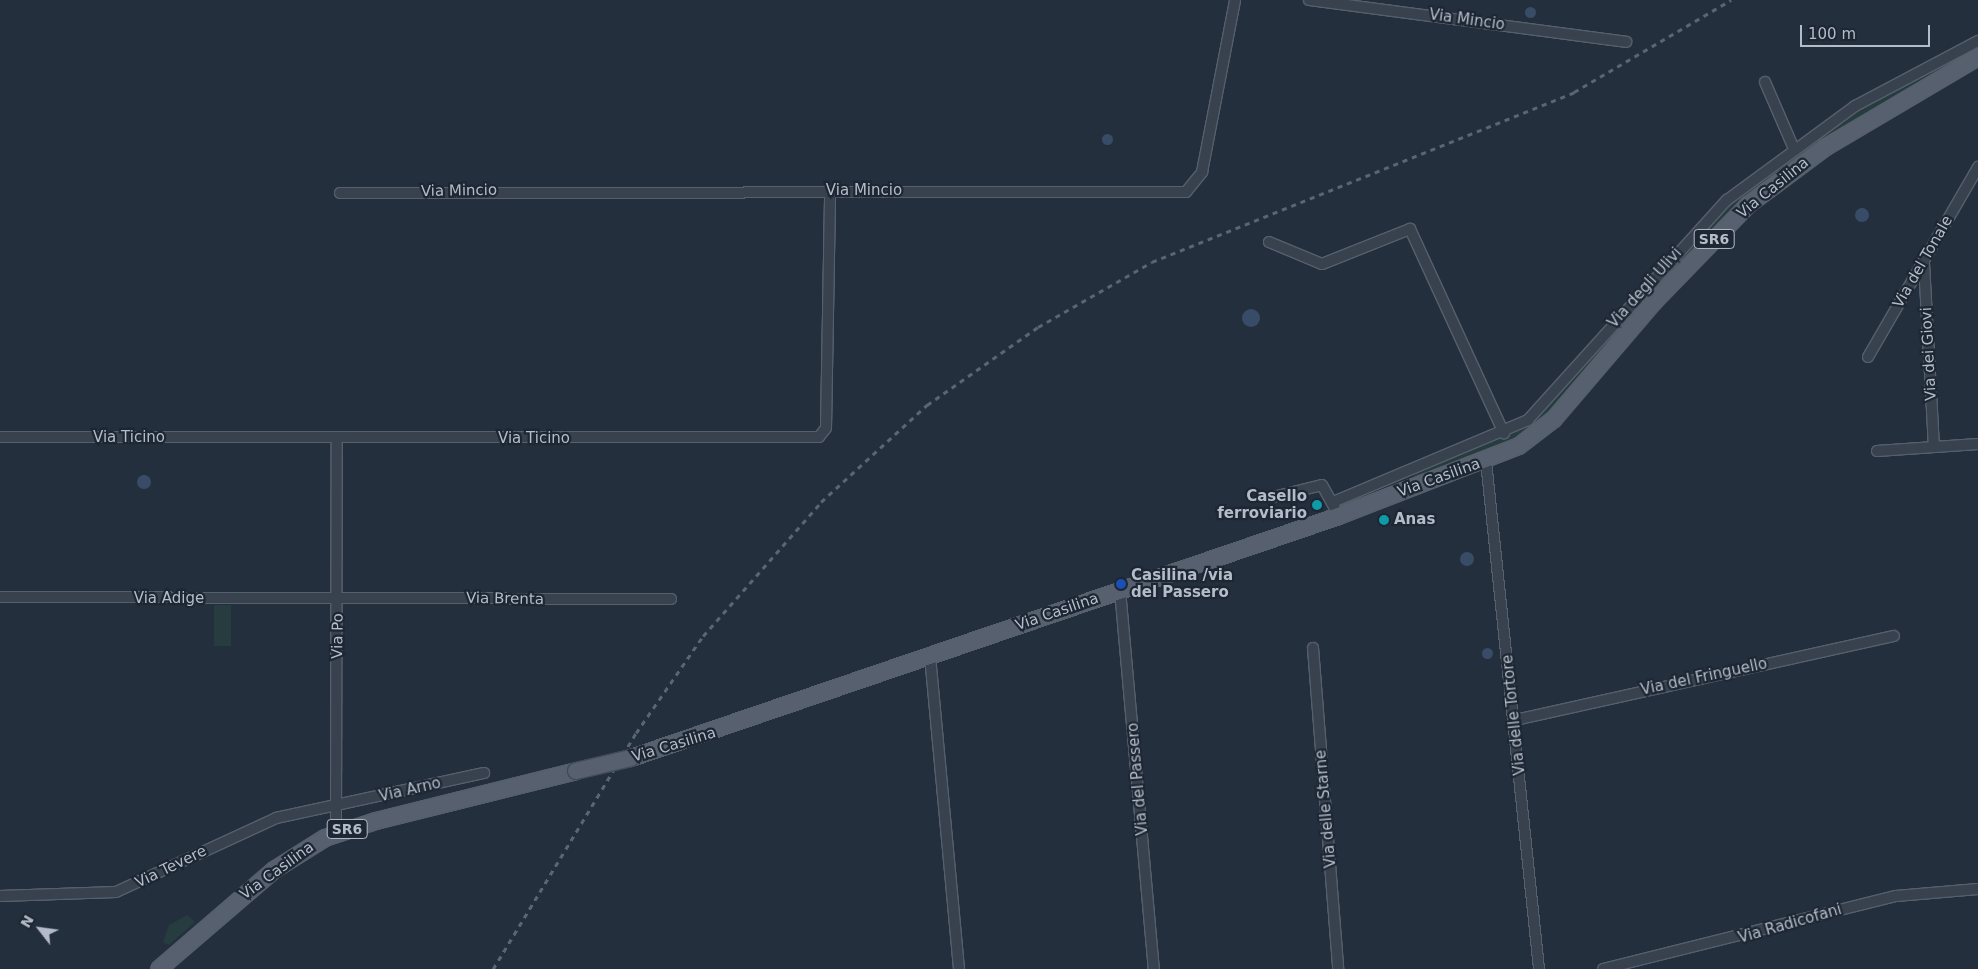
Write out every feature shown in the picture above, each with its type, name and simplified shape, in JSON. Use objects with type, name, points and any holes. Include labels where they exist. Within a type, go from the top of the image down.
[{"type":"main road","name":"Via Casilina","points":[[160,969],[274,870],[336,833],[631,758],[1120,590],[1335,509],[1486,461],[1524,444],[1549,424],[1660,295],[1780,179],[1910,94],[1978,57]]},
{"type":"street","name":"Via Mincio","points":[[340,193],[1188,191],[1202,172],[1235,0]]},
{"type":"street","name":"Via Mincio","points":[[1309,0],[1626,42]]},
{"type":"street","name":"Via degli Ulivi","points":[[1335,509],[1504,433],[1540,410],[1727,200],[1794,149],[1856,106],[1978,41]]},
{"type":"street","points":[[1765,82],[1794,149]]},
{"type":"street","name":"Via del Tonale","points":[[1868,357],[1978,167]]},
{"type":"street","name":"Via Ticino","points":[[0,437],[336,439],[821,436],[826,428],[830,191]]},
{"type":"street","points":[[1269,242],[1322,264],[1410,229],[1504,433]]},
{"type":"street","name":"Via dei Giovi","points":[[1924,261],[1934,446]]},
{"type":"street","name":"Via Po","points":[[336,439],[338,600],[336,833]]},
{"type":"street","points":[[1876,451],[1978,444]]},
{"type":"street","name":"Via delle Tortore","points":[[1486,461],[1515,720],[1539,969]]},
{"type":"street","points":[[1272,497],[1319,484],[1328,488],[1335,509]]},
{"type":"street","name":"Via del Passero","points":[[1120,590],[1154,969]]},
{"type":"street","name":"Via Adige","points":[[0,597],[338,600]]},
{"type":"street","name":"Via Brenta","points":[[338,600],[671,599]]},
{"type":"street","name":"Via del Fringuello","points":[[1515,720],[1894,636]]},
{"type":"street","name":"Via delle Starne","points":[[1313,648],[1338,969]]},
{"type":"street","points":[[930,656],[959,969]]},
{"type":"street","name":"Via Arno","points":[[336,807],[484,773]]},
{"type":"street","name":"Via Tevere","points":[[0,896],[116,892],[267,822],[336,807]]},
{"type":"street","name":"Via Radicofani","points":[[1603,969],[1896,896],[1978,889]]},
{"type":"green space","points":[[1978,43],[1978,51],[1822,142],[1526,436],[1404,486],[1418,471],[1525,424],[1726,205],[1842,118]]},
{"type":"green space","points":[[214,605],[231,605],[231,646],[214,646]]},
{"type":"green space","points":[[187,915],[195,922],[169,945],[163,942],[169,925]]},
{"type":"water","points":[[1530,6],[1536,12],[1530,18],[1524,12]]},
{"type":"water","points":[[1107,133],[1113,139],[1107,145],[1101,139]]},
{"type":"water","points":[[1862,208],[1867,210],[1869,215],[1867,220],[1862,222],[1857,220],[1855,215],[1857,210]]},
{"type":"water","points":[[1251,309],[1257,312],[1260,318],[1257,324],[1251,327],[1245,324],[1242,318],[1245,312]]},
{"type":"water","points":[[144,475],[149,477],[151,482],[149,487],[144,489],[139,487],[137,482],[139,477]]},
{"type":"water","points":[[1467,552],[1472,554],[1474,559],[1472,564],[1467,566],[1462,564],[1460,559],[1462,554]]},
{"type":"water","points":[[1487,647],[1493,653],[1487,659],[1481,653]]},
{"type":"railway","points":[[493,969],[636,733],[703,636],[821,502],[927,405],[1038,327],[1152,262],[1574,92],[1731,0]]},
{"type":"place","name":"Casello ferroviario","points":[[1317,505]]},
{"type":"place","name":"Anas","points":[[1384,520]]},
{"type":"place","name":"Casilina /via del Passero","points":[[1121,584]]}]
